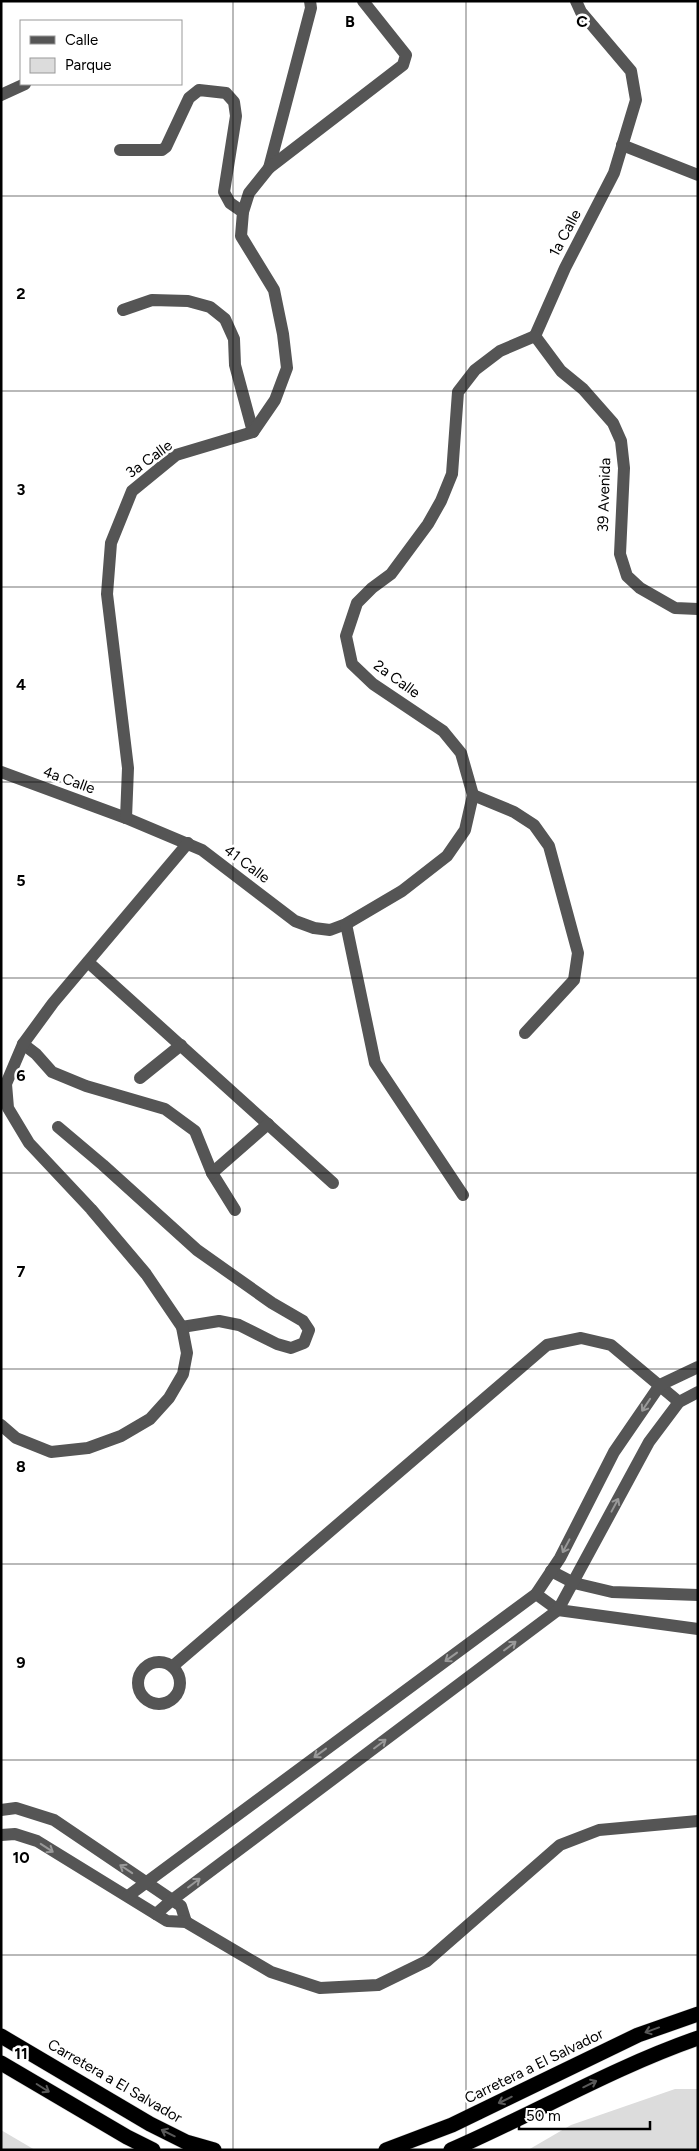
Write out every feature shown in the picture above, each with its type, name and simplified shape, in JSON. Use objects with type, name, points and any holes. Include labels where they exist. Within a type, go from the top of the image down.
[{"type":"highway","name":"Carretera a El Salvador","points":[[386,2150],[452,2125],[638,2035],[698,2014]]},
{"type":"highway","name":"Carretera a El Salvador","points":[[1,2036],[150,2124],[186,2142],[214,2150]]},
{"type":"highway","points":[[451,2150],[615,2072],[698,2038]]},
{"type":"highway","points":[[1,2062],[127,2137],[153,2150]]},
{"type":"street","points":[[269,168],[311,8],[310,1]]},
{"type":"street","points":[[253,432],[275,400],[287,368],[283,334],[274,290],[241,236],[243,212],[249,193],[269,168],[403,65],[406,55],[363,1]]},
{"type":"street","name":"1a Calle","points":[[535,336],[565,268],[614,173],[636,100],[631,71],[581,12],[576,1]]},
{"type":"street","points":[[1,95],[23,85]]},
{"type":"street","points":[[120,150],[162,150],[166,147],[189,98],[199,90],[226,93],[234,102],[236,116],[224,192],[230,203],[243,212]]},
{"type":"street","points":[[622,145],[698,175]]},
{"type":"street","points":[[124,310],[152,300],[188,301],[210,307],[225,319],[234,339],[235,365],[253,432]]},
{"type":"street","name":"39 Avenida","points":[[535,336],[562,371],[583,389],[613,423],[621,441],[624,468],[620,554],[627,576],[640,588],[675,608],[698,609]]},
{"type":"street","name":"2a Calle","points":[[346,924],[402,891],[446,856],[465,830],[473,795],[461,753],[443,731],[373,684],[352,664],[346,636],[358,603],[372,588],[391,574],[428,524],[441,501],[452,474],[458,392],[475,370],[500,351],[535,336]]},
{"type":"street","name":"3a Calle","points":[[126,818],[128,768],[107,594],[112,543],[132,491],[176,455],[253,432]]},
{"type":"street","name":"4a Calle","points":[[1,772],[126,818]]},
{"type":"street","points":[[473,795],[514,812],[534,825],[548,846],[555,865],[578,953],[574,980],[525,1033]]},
{"type":"street","name":"41 Calle","points":[[126,818],[202,850],[295,921],[314,928],[330,930],[346,924]]},
{"type":"street","points":[[1,1424],[16,1438],[51,1452],[88,1448],[121,1436],[150,1419],[169,1398],[183,1374],[187,1353],[182,1327],[146,1274],[91,1209],[29,1143],[5,1106],[6,1084],[23,1044],[53,1003],[188,843]]},
{"type":"street","points":[[346,924],[375,1063],[463,1194]]},
{"type":"street","points":[[88,962],[333,1183]]},
{"type":"street","points":[[23,1044],[36,1054],[52,1072],[86,1086],[165,1109],[195,1131],[212,1173],[235,1210]]},
{"type":"street","points":[[140,1078],[181,1045]]},
{"type":"street","points":[[212,1173],[268,1124]]},
{"type":"street","points":[[58,1128],[103,1164],[197,1250],[303,1321],[308,1330],[304,1342],[290,1348],[239,1326],[219,1321],[182,1327]]},
{"type":"street","points":[[173,1666],[547,1345],[581,1338],[611,1345],[679,1402]]},
{"type":"street","points":[[128,1896],[536,1594],[584,1512],[614,1452],[660,1385],[698,1367]]},
{"type":"street","points":[[156,1914],[172,1900],[558,1610],[649,1442],[679,1402],[698,1392]]},
{"type":"street","points":[[551,1571],[574,1583],[612,1592],[698,1595]]},
{"type":"street","points":[[536,1594],[558,1610],[698,1629]]},
{"type":"street","points":[[1,1810],[16,1808],[54,1820],[181,1906],[186,1922]]},
{"type":"street","points":[[1,1835],[15,1834],[37,1841],[167,1920],[186,1922],[271,1972],[320,1988],[378,1985],[427,1961],[560,1844],[598,1830],[698,1821]]},
{"type":"green space","points":[[675,2089],[698,2089],[698,2150],[528,2150],[571,2125]]},
{"type":"green space","points":[[1,2130],[35,2150],[1,2150]]}]
